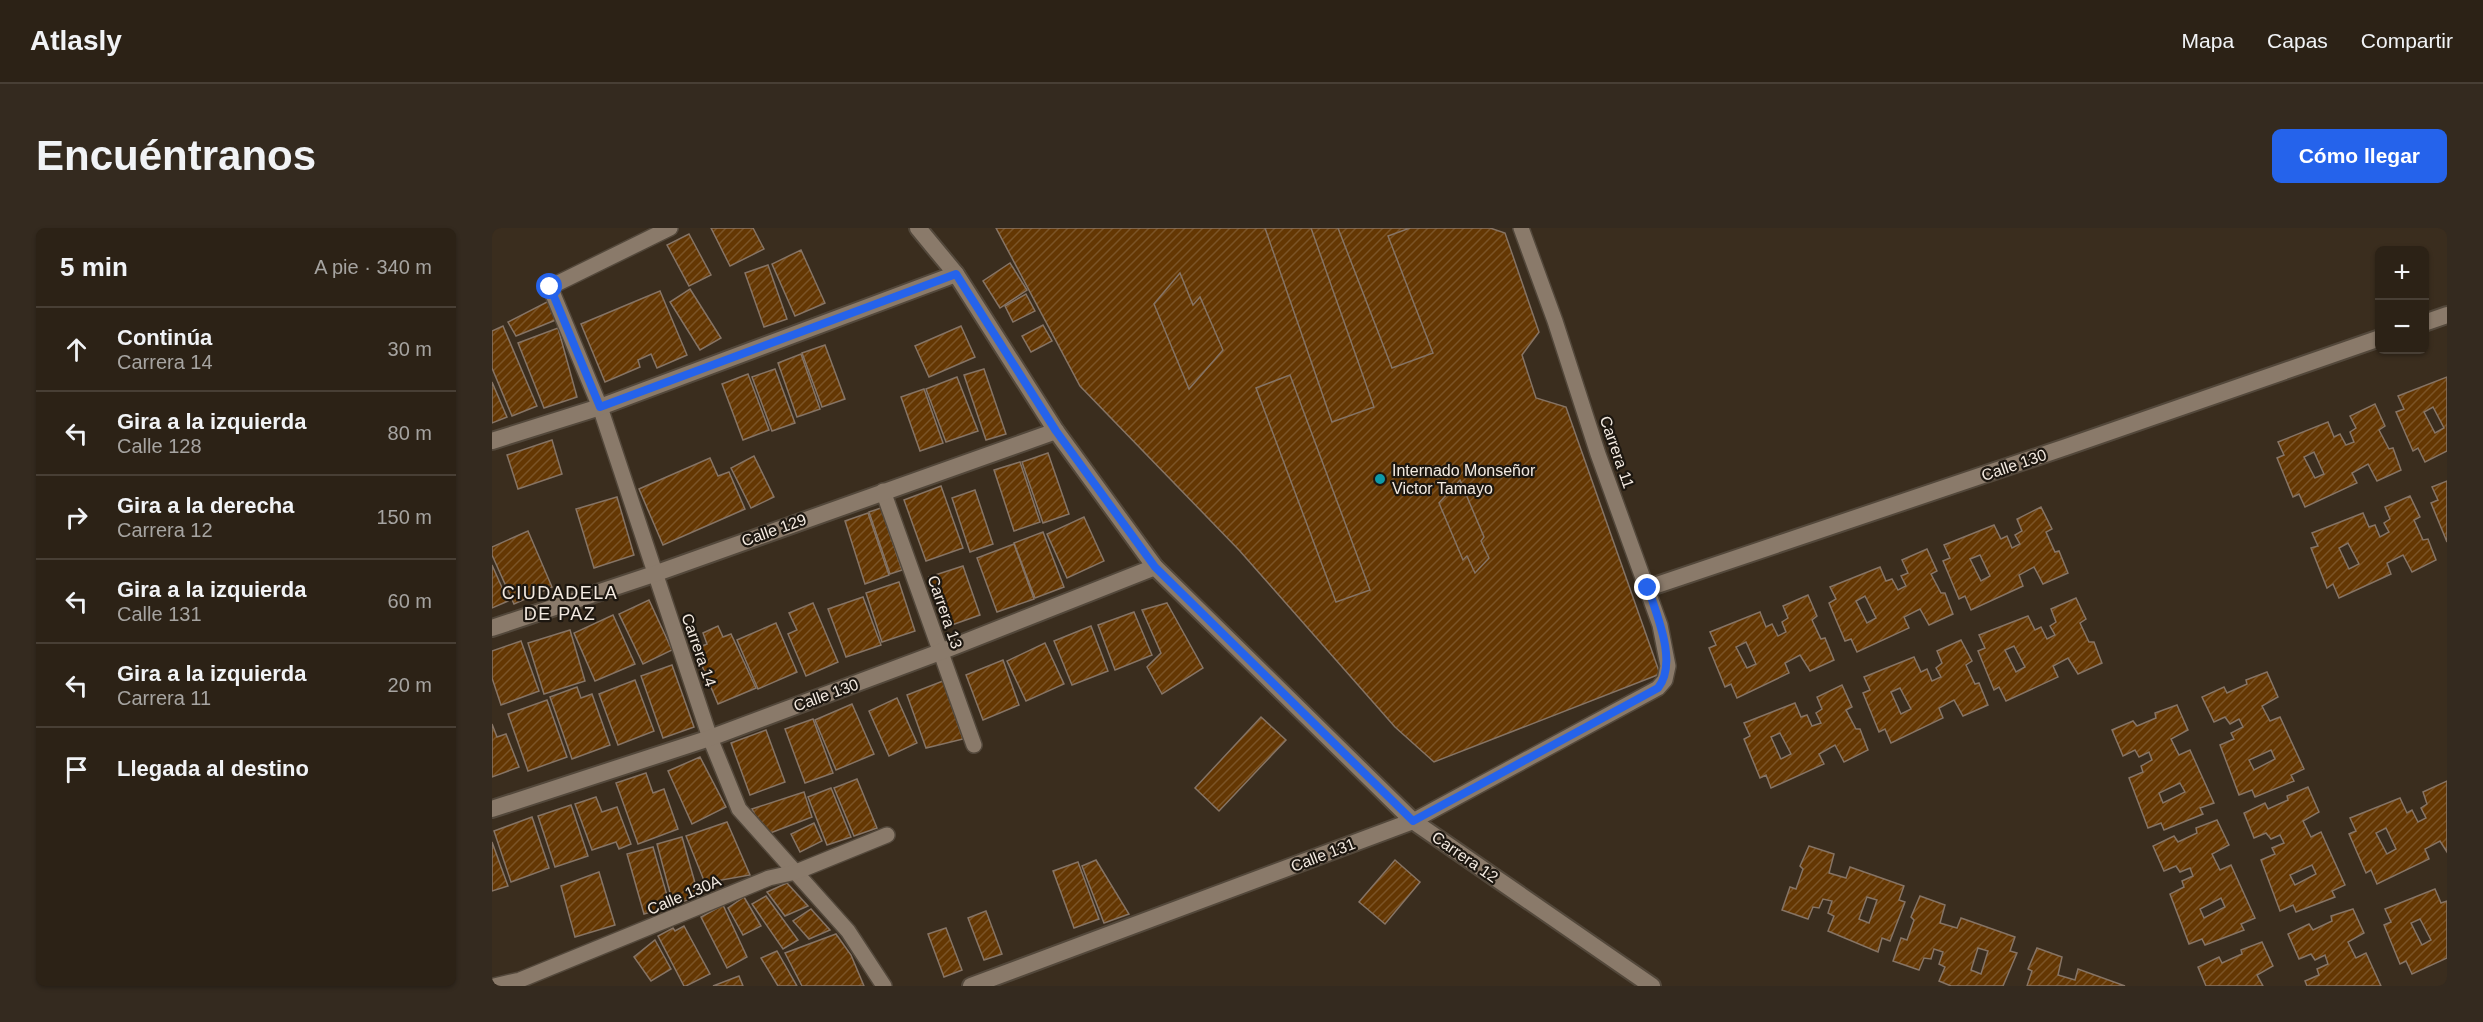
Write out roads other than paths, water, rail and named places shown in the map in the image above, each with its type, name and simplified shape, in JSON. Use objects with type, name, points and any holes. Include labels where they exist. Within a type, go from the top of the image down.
[{"type":"street","name":"Carrera 12","points":[[918,228],[956,274],[1056,431],[1155,567],[1413,821],[1652,986]]},
{"type":"street","points":[[492,441],[600,407],[956,274]]},
{"type":"street","points":[[2429,321],[2447,315]]},
{"type":"street","name":"Calle 130","points":[[1648,588],[2067,447],[2375,339]]},
{"type":"street","name":"Calle 129","points":[[492,628],[654,574],[1056,431]]},
{"type":"street","name":"Calle 130","points":[[492,809],[710,738],[940,652],[1155,567]]},
{"type":"street","name":"Calle 131","points":[[972,986],[1413,821]]},
{"type":"lane","name":"Carrera 14","points":[[670,228],[550,287],[600,407],[710,738],[739,809],[848,931],[884,986]]},
{"type":"lane","name":"Carrera 11","points":[[1521,228],[1555,321],[1598,454],[1660,625],[1668,666],[1665,680],[1658,688]]},
{"type":"lane","name":"Carrera 13","points":[[883,491],[974,745]]},
{"type":"lane","name":"Calle 131","points":[[1413,821],[1658,688]]},
{"type":"lane","name":"Calle 130A","points":[[493,986],[520,980],[769,878],[796,872],[886,835]]},
{"type":"place","name":"Internado Monseñor Victor Tamayo","points":[[1380,479]]},
{"type":"district","name":"CIUDADELA DE PAZ","points":[[560,604]]}]
